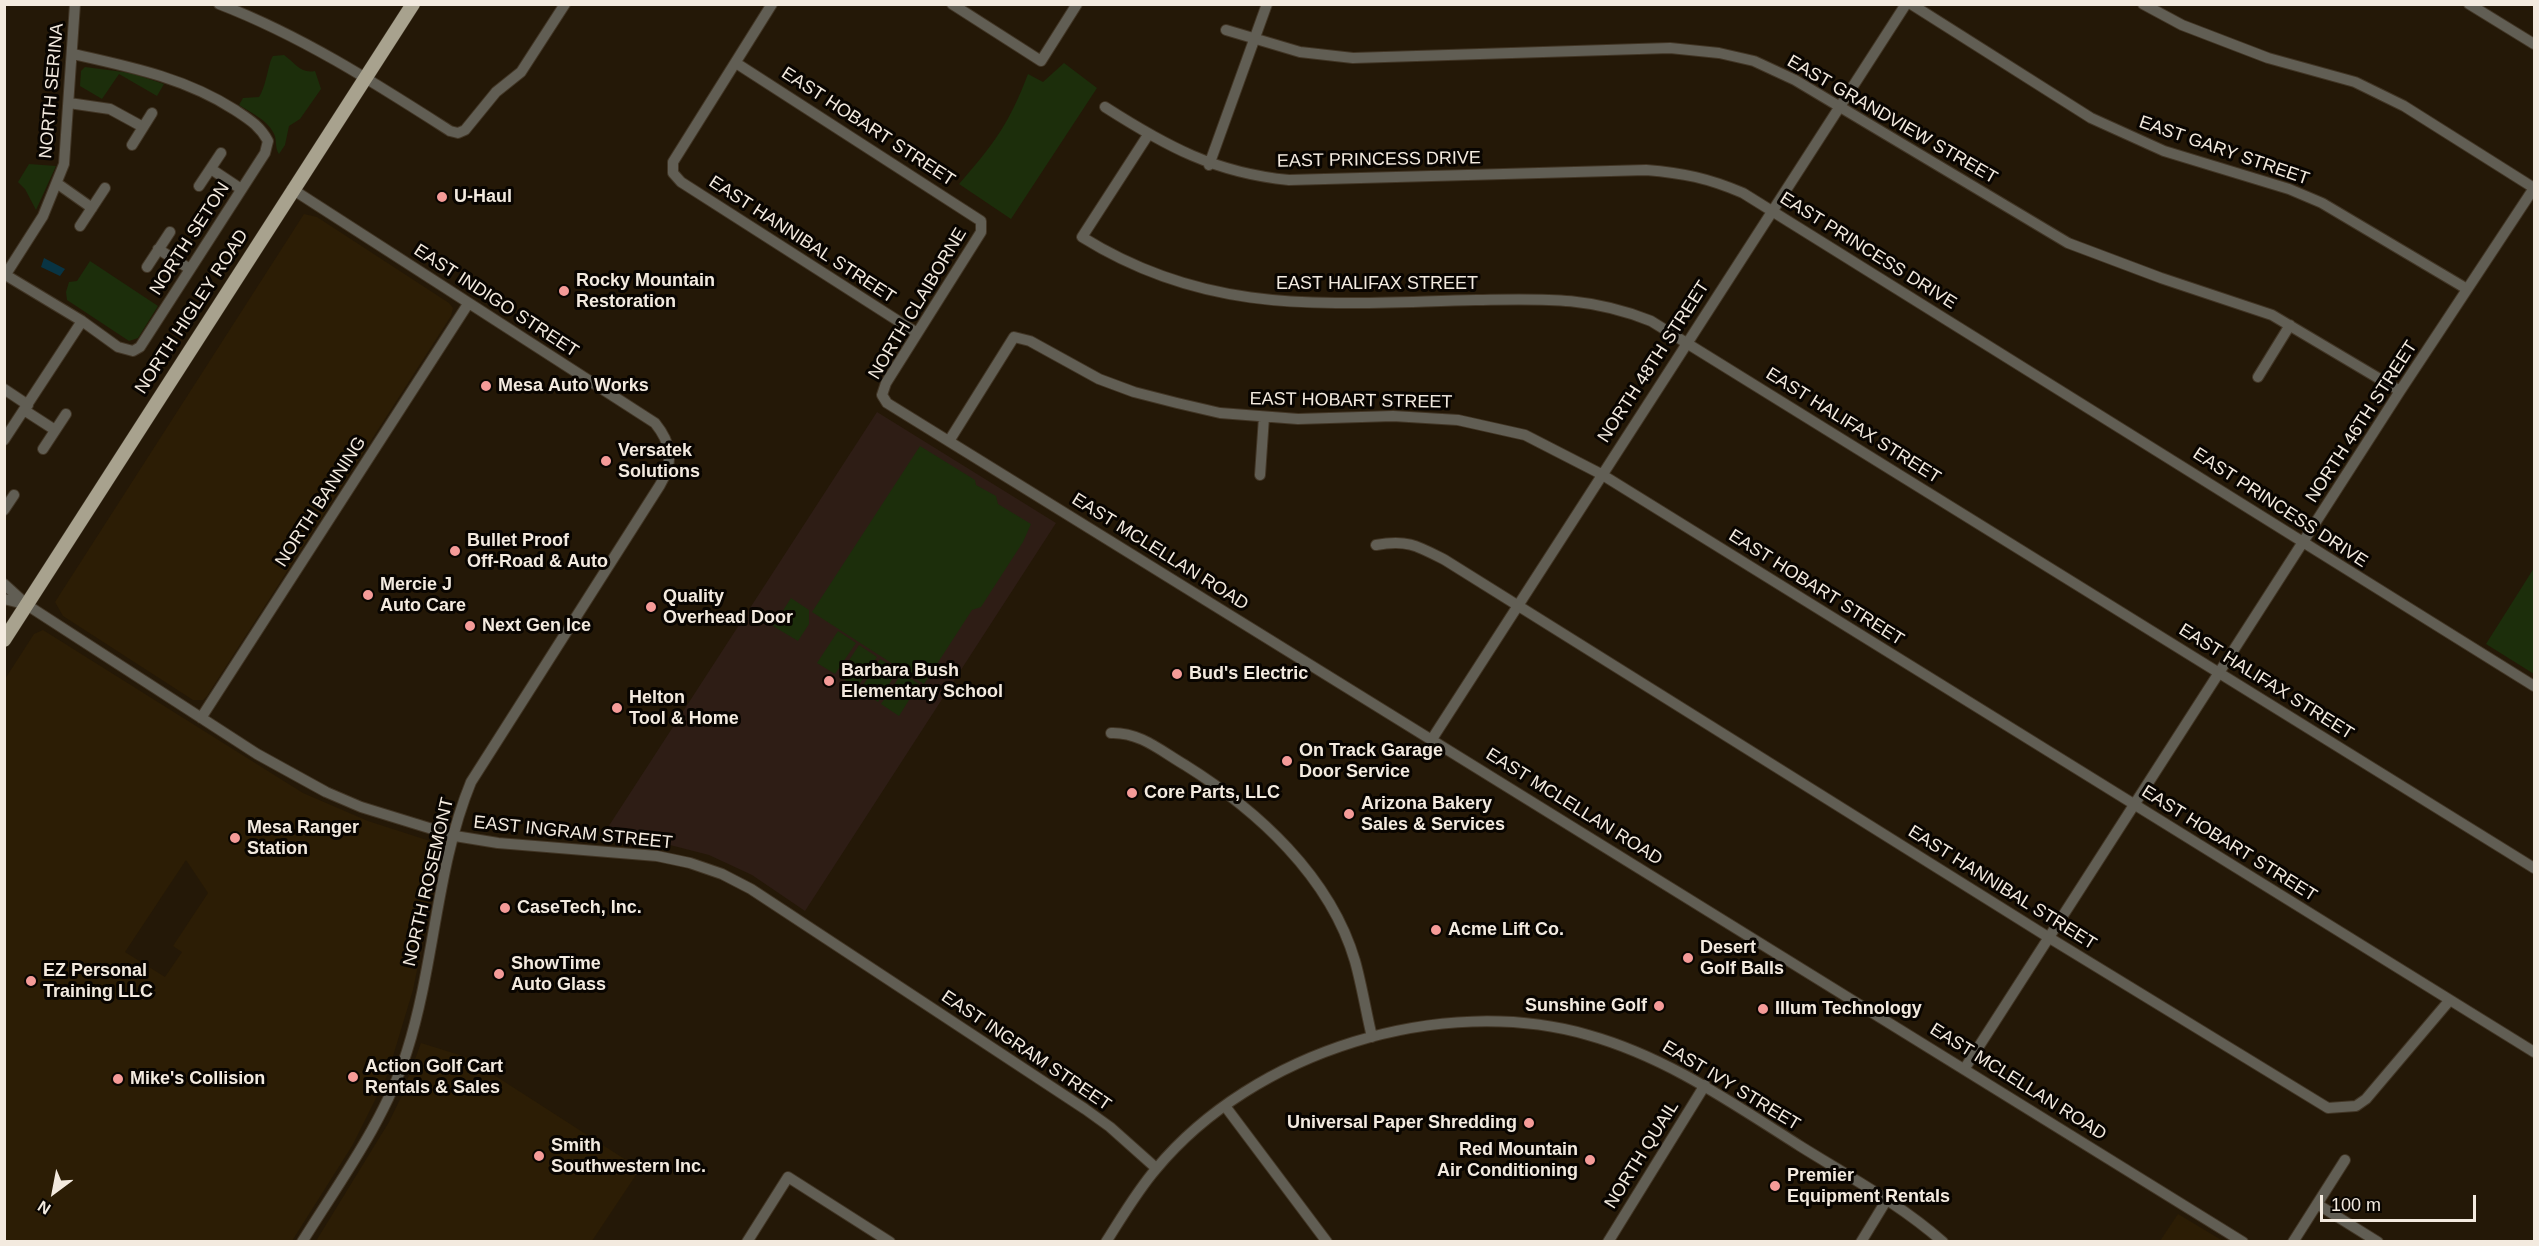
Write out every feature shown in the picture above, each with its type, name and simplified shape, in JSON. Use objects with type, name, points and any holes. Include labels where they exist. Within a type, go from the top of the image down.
[{"type":"main road","name":"NORTH HIGLEY ROAD","points":[[4,640],[413,4]]},
{"type":"street","name":"NORTH SERINA","points":[[5,274],[43,216],[58,184],[64,164],[75,4]]},
{"type":"street","points":[[219,4],[284,31],[366,78],[450,131],[458,133],[465,130],[496,92],[521,72],[565,4]]},
{"type":"street","points":[[736,63],[772,4]]},
{"type":"street","points":[[952,4],[1041,62],[1077,4]]},
{"type":"street","points":[[1209,165],[1267,4]]},
{"type":"street","name":"NORTH 48TH STREET","points":[[1432,739],[1686,343],[1909,4]]},
{"type":"street","name":"EAST GARY STREET","points":[[1909,4],[2091,118],[2164,151],[2289,189],[2322,203],[2467,289]]},
{"type":"street","points":[[2143,4],[2182,25],[2268,58],[2355,82],[2404,106],[2534,188]]},
{"type":"street","points":[[2469,4],[2535,44]]},
{"type":"street","name":"EAST GRANDVIEW STREET","points":[[1226,30],[1300,52],[1353,58],[1688,49],[1754,60],[1841,106],[2068,243],[2161,278],[2250,306],[2290,325],[2400,391]]},
{"type":"street","name":"NORTH SETON","points":[[73,54],[179,80],[214,96],[261,127],[268,141],[265,153],[140,347],[133,351],[118,347],[82,321]]},
{"type":"street","name":"EAST HANNIBAL STREET","points":[[736,63],[673,162],[673,173],[681,182],[916,333]]},
{"type":"street","name":"EAST HOBART STREET","points":[[736,63],[981,221]]},
{"type":"street","points":[[69,103],[110,109],[143,127]]},
{"type":"street","name":"EAST PRINCESS DRIVE","points":[[1105,107],[1148,135],[1209,165],[1238,173],[1289,180],[1646,170],[1689,173],[1716,181],[1743,193],[2305,541],[2330,561],[2535,686]]},
{"type":"street","points":[[132,145],[153,113]]},
{"type":"street","name":"EAST HALIFAX STREET","points":[[1148,135],[1082,237],[1104,251],[1160,277],[1244,298],[1300,302],[1573,301],[1622,310],[1651,321],[2535,868]]},
{"type":"street","points":[[199,186],[221,153]]},
{"type":"street","points":[[210,169],[242,189]]},
{"type":"street","points":[[58,184],[92,207]]},
{"type":"street","points":[[80,226],[105,188]]},
{"type":"street","name":"NORTH 46TH STREET","points":[[1965,1068],[2400,391],[2534,188]]},
{"type":"street","name":"EAST INDIGO STREET","points":[[292,189],[655,423],[666,437],[670,451]]},
{"type":"street","name":"NORTH CLAIBORNE","points":[[886,403],[882,395],[886,382],[981,232],[981,221]]},
{"type":"street","points":[[147,267],[170,232]]},
{"type":"street","points":[[158,249],[190,269]]},
{"type":"street","points":[[4,440],[82,321],[5,274]]},
{"type":"street","name":"NORTH BANNING","points":[[201,718],[468,304]]},
{"type":"street","points":[[2258,377],[2290,325]]},
{"type":"street","name":"EAST HOBART STREET","points":[[949,441],[1014,337],[1029,341],[1099,379],[1134,392],[1220,413],[1298,419],[1393,416],[1458,420],[1525,435],[1601,474],[2449,1000],[2533,1047]]},
{"type":"street","points":[[4,389],[55,430]]},
{"type":"street","name":"EAST MCLELLAN ROAD","points":[[886,403],[1965,1068],[2242,1242]]},
{"type":"street","points":[[43,448],[66,414]]},
{"type":"street","points":[[1260,475],[1264,417]]},
{"type":"street","name":"NORTH ROSEMONT","points":[[302,1242],[361,1146],[398,1076],[421,1000],[455,836],[471,782],[669,470],[670,451]]},
{"type":"street","points":[[4,510],[14,495]]},
{"type":"street","name":"EAST HANNIBAL STREET","points":[[1376,544],[1398,541],[1417,546],[2328,1108],[2356,1106],[2366,1099],[2449,1000]]},
{"type":"street","name":"EAST INGRAM STREET","points":[[4,584],[27,605],[201,718],[257,754],[326,792],[400,820],[455,836],[498,843],[657,856],[690,863],[722,874],[751,890],[1084,1109],[1110,1127],[1156,1168]]},
{"type":"street","name":"EAST INGRAM STREET","points":[[4,598],[27,605]]},
{"type":"street","points":[[1106,1242],[1156,1168],[1225,1106],[1260,1083],[1307,1058],[1372,1037],[1355,961],[1342,927],[1302,866],[1248,809],[1218,786],[1141,738],[1126,733],[1111,733]]},
{"type":"street","name":"EAST IVY STREET","points":[[1372,1037],[1430,1025],[1489,1021],[1558,1028],[1587,1034],[1653,1058],[1705,1085],[1922,1223],[1943,1242]]},
{"type":"street","name":"NORTH QUAIL","points":[[1608,1242],[1705,1085]]},
{"type":"street","points":[[1225,1106],[1327,1242]]},
{"type":"street","points":[[2293,1242],[2345,1160]]},
{"type":"street","points":[[747,1242],[788,1177],[890,1242]]},
{"type":"street","points":[[1861,1242],[1887,1200]]},
{"type":"street","points":[[2317,1204],[2378,1242]]},
{"type":"shaded area","points":[[304,214],[317,217],[449,303],[453,308],[451,316],[207,696],[203,700],[193,700],[63,616],[55,602]]},
{"type":"shaded area","name":"Barbara Bush Elementary School","points":[[877,412],[1056,523],[805,911],[752,875],[709,855],[666,844],[601,838]]},
{"type":"shaded area","points":[[43,630],[303,793],[368,821],[430,841],[441,851],[413,990],[387,1076],[352,1146],[292,1241],[5,1241],[5,679],[34,634]],"holes":[[[186,860],[208,893],[173,946],[182,952],[165,977],[125,952]]]},
{"type":"shaded area","points":[[421,1043],[466,1057],[640,1169],[592,1241],[316,1241],[389,1122]]},
{"type":"shaded area","points":[[2178,1214],[2223,1241],[2160,1241]]},
{"type":"green space","points":[[284,55],[298,67],[310,72],[315,71],[321,89],[300,119],[289,126],[285,145],[279,154],[274,135],[267,124],[239,105],[243,98],[259,97],[273,56]]},
{"type":"green space","points":[[1064,63],[1097,88],[1011,219],[959,184],[1000,133],[1028,74],[1043,82]]},
{"type":"green space","points":[[85,67],[131,73],[164,84],[157,96],[119,74],[102,99],[80,86],[81,71]]},
{"type":"green space","points":[[29,164],[56,166],[36,210],[25,189],[18,182]]},
{"type":"green space","points":[[90,261],[158,306],[138,338],[129,341],[67,300],[66,292],[69,282],[77,281]]},
{"type":"green space","points":[[920,446],[975,480],[976,485],[996,496],[998,504],[1031,524],[1023,542],[981,607],[972,610],[924,684],[812,612]]},
{"type":"green space","points":[[2534,568],[2534,674],[2486,644]]},
{"type":"green space","points":[[791,598],[809,610],[809,624],[798,641],[773,626]]},
{"type":"green space","points":[[838,631],[856,643],[835,674],[817,663]]},
{"type":"green space","points":[[859,645],[877,657],[857,688],[839,676]]},
{"type":"green space","points":[[880,659],[898,670],[878,702],[860,690]]},
{"type":"green space","points":[[902,673],[919,684],[899,716],[881,704]]},
{"type":"water","points":[[44,258],[65,269],[60,276],[41,267]]},
{"type":"place","name":"U-Haul","points":[[442,197]]},
{"type":"place","name":"Rocky Mountain Restoration","points":[[564,291]]},
{"type":"place","name":"Mesa Auto Works","points":[[486,386]]},
{"type":"place","name":"Versatek Solutions","points":[[606,461]]},
{"type":"place","name":"Bullet Proof Off-Road & Auto","points":[[455,551]]},
{"type":"place","name":"Mercie J Auto Care","points":[[368,595]]},
{"type":"place","name":"Quality Overhead Door","points":[[651,607]]},
{"type":"place","name":"Next Gen Ice","points":[[470,626]]},
{"type":"place","name":"Bud's Electric","points":[[1177,674]]},
{"type":"place","name":"Barbara Bush Elementary School","points":[[829,681]]},
{"type":"place","name":"Helton Tool & Home","points":[[617,708]]},
{"type":"place","name":"On Track Garage Door Service","points":[[1287,761]]},
{"type":"place","name":"Core Parts, LLC","points":[[1132,793]]},
{"type":"place","name":"Arizona Bakery Sales & Services","points":[[1349,814]]},
{"type":"place","name":"Mesa Ranger Station","points":[[235,838]]},
{"type":"place","name":"CaseTech, Inc.","points":[[505,908]]},
{"type":"place","name":"Acme Lift Co.","points":[[1436,930]]},
{"type":"place","name":"Desert Golf Balls","points":[[1688,958]]},
{"type":"place","name":"ShowTime Auto Glass","points":[[499,974]]},
{"type":"place","name":"EZ Personal Training LLC","points":[[31,981]]},
{"type":"place","name":"Sunshine Golf","points":[[1659,1006]]},
{"type":"place","name":"Illum Technology","points":[[1763,1009]]},
{"type":"place","name":"Action Golf Cart Rentals & Sales","points":[[353,1077]]},
{"type":"place","name":"Mike's Collision","points":[[118,1079]]},
{"type":"place","name":"Universal Paper Shredding","points":[[1529,1123]]},
{"type":"place","name":"Smith Southwestern Inc.","points":[[539,1156]]},
{"type":"place","name":"Red Mountain Air Conditioning","points":[[1590,1160]]},
{"type":"place","name":"Premier Equipment Rentals","points":[[1775,1186]]}]
